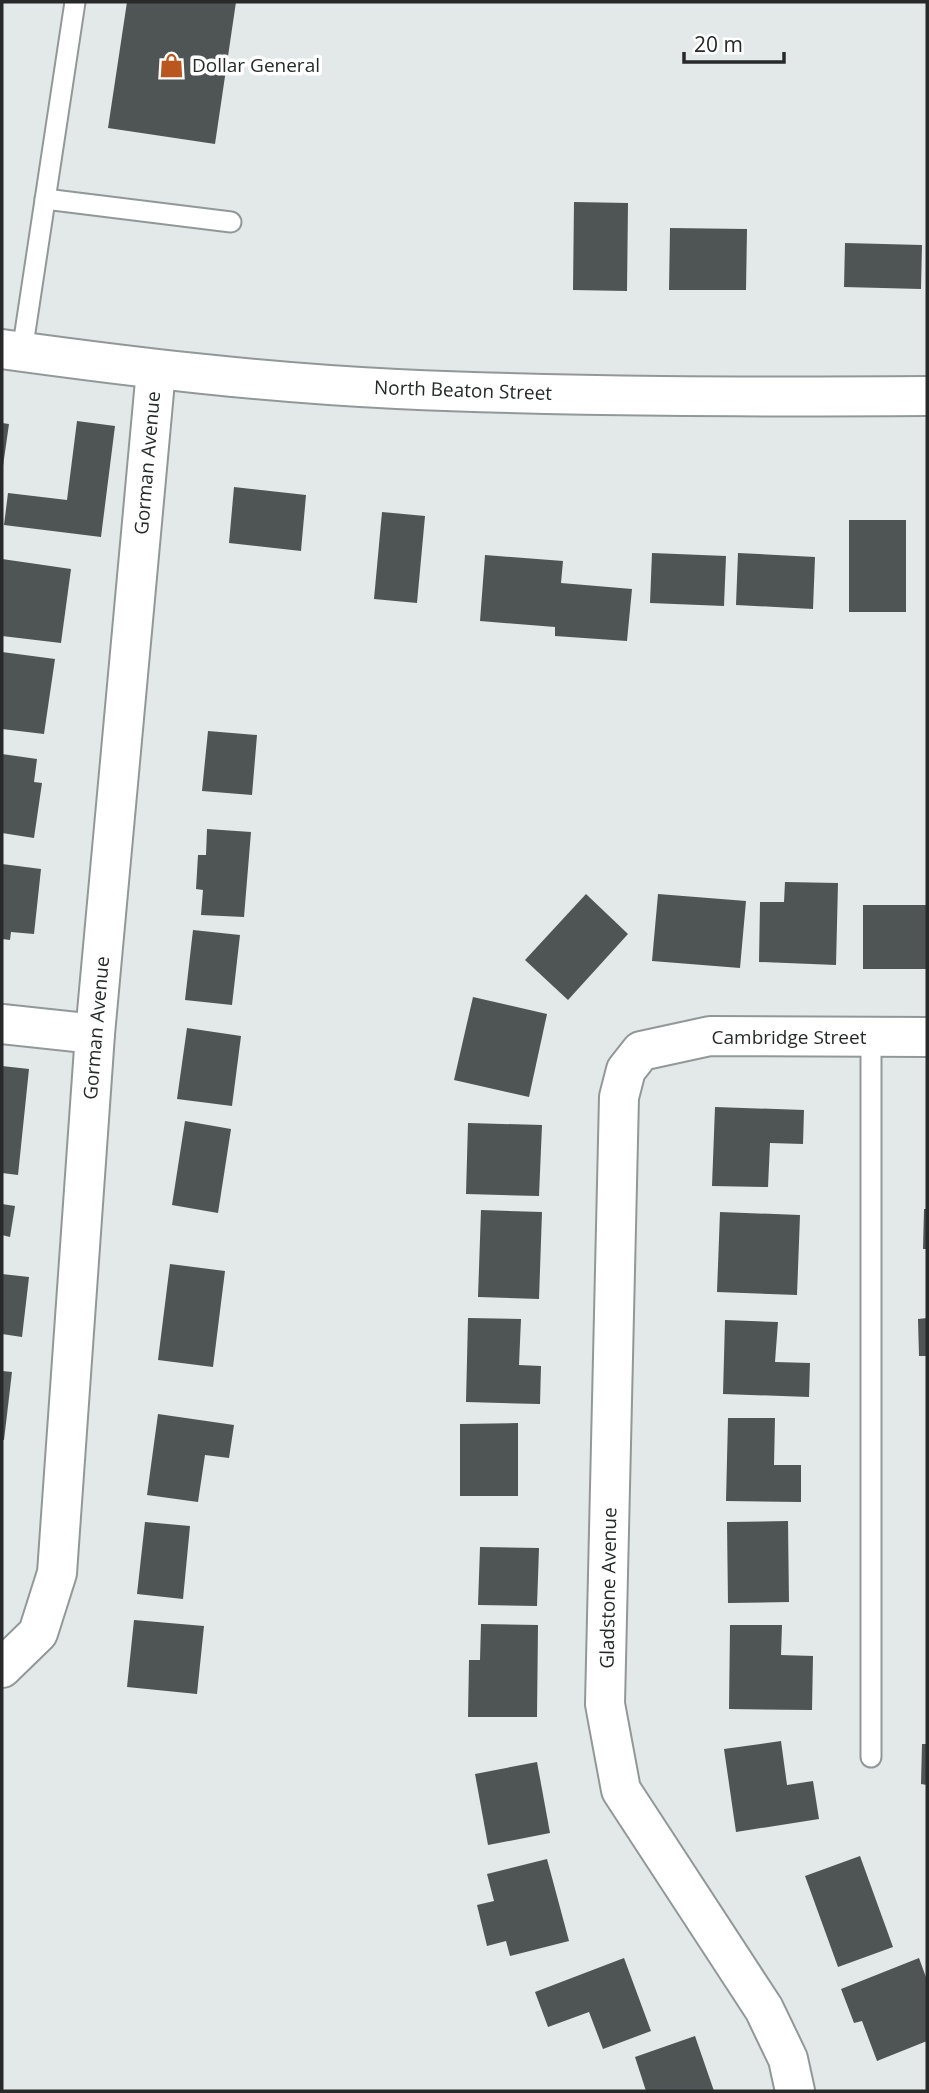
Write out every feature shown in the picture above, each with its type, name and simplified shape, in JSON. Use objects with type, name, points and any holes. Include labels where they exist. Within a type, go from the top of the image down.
[{"type":"street","name":"North Beaton Street","points":[[12,350],[156,370],[397,389],[715,397],[927,397]]},
{"type":"street","name":"Gorman Avenue","points":[[2,1668],[38,1633],[57,1573],[95,1034],[156,370]]},
{"type":"street","points":[[2,1024],[95,1034]]},
{"type":"street","name":"Cambridge Street","points":[[652,1048],[710,1036],[927,1037]]},
{"type":"street","name":"Gladstone Avenue","points":[[652,1048],[641,1052],[626,1070],[619,1097],[605,1704],[621,1790],[764,2008],[788,2059],[795,2091]]},
{"type":"lane","points":[[12,350],[45,199],[75,2]]},
{"type":"lane","points":[[45,199],[231,222]]},
{"type":"lane","points":[[871,1037],[871,1757]]},
{"type":"building","name":"Dollar General","points":[[127,2],[236,2],[215,144],[108,128]]},
{"type":"building","points":[[574,202],[628,203],[627,291],[573,290]]},
{"type":"building","points":[[670,228],[747,229],[746,290],[669,290]]},
{"type":"building","points":[[845,243],[922,245],[921,289],[844,287]]},
{"type":"building","points":[[77,421],[115,426],[101,537],[4,525],[8,493],[67,500]]},
{"type":"building","points":[[2,423],[9,424],[3,466],[2,465]]},
{"type":"building","points":[[234,487],[306,495],[301,551],[229,543]]},
{"type":"building","points":[[382,512],[425,516],[417,603],[374,599]]},
{"type":"building","points":[[849,520],[906,520],[906,612],[849,612]]},
{"type":"building","points":[[652,553],[726,556],[724,606],[650,603]]},
{"type":"building","points":[[738,553],[815,557],[813,609],[736,605]]},
{"type":"building","points":[[485,555],[563,561],[561,583],[632,589],[627,641],[555,636],[555,627],[480,621]]},
{"type":"building","points":[[2,559],[71,569],[61,643],[2,636]]},
{"type":"building","points":[[2,652],[55,659],[44,734],[2,729]]},
{"type":"building","points":[[208,731],[257,735],[252,795],[202,791]]},
{"type":"building","points":[[2,754],[37,759],[34,782],[42,783],[34,838],[2,833]]},
{"type":"building","points":[[207,829],[251,832],[244,917],[201,915],[203,890],[196,889],[198,855],[206,855]]},
{"type":"building","points":[[2,864],[41,869],[34,934],[11,932],[10,940],[2,939]]},
{"type":"building","points":[[785,882],[838,883],[836,965],[759,962],[760,902],[784,902]]},
{"type":"building","points":[[586,894],[628,934],[568,1000],[525,960]]},
{"type":"building","points":[[658,894],[746,901],[740,968],[652,961]]},
{"type":"building","points":[[863,905],[927,905],[927,969],[863,969]]},
{"type":"building","points":[[193,930],[240,935],[232,1005],[185,1000]]},
{"type":"building","points":[[473,997],[547,1014],[529,1097],[454,1080]]},
{"type":"building","points":[[187,1028],[241,1036],[232,1106],[177,1099]]},
{"type":"building","points":[[2,1066],[29,1069],[18,1175],[2,1173]]},
{"type":"building","points":[[715,1107],[804,1110],[803,1144],[770,1143],[768,1187],[712,1186]]},
{"type":"building","points":[[185,1121],[231,1129],[218,1213],[172,1205]]},
{"type":"building","points":[[468,1123],[542,1125],[539,1196],[466,1194]]},
{"type":"building","points":[[2,1204],[15,1206],[10,1237],[2,1235]]},
{"type":"building","points":[[924,1209],[927,1209],[927,1249],[923,1249]]},
{"type":"building","points":[[481,1210],[542,1212],[539,1299],[478,1297]]},
{"type":"building","points":[[720,1212],[800,1215],[797,1295],[717,1292]]},
{"type":"building","points":[[170,1264],[225,1271],[213,1367],[158,1360]]},
{"type":"building","points":[[2,1274],[29,1277],[22,1337],[2,1334]]},
{"type":"building","points":[[468,1318],[521,1319],[519,1365],[541,1366],[540,1404],[466,1402]]},
{"type":"building","points":[[927,1318],[927,1356],[919,1356],[918,1319]]},
{"type":"building","points":[[725,1320],[778,1322],[775,1362],[810,1363],[809,1397],[723,1394]]},
{"type":"building","points":[[2,1371],[12,1372],[4,1440],[2,1440]]},
{"type":"building","points":[[158,1414],[234,1425],[229,1458],[205,1455],[198,1502],[147,1495]]},
{"type":"building","points":[[728,1418],[775,1418],[774,1465],[801,1465],[801,1502],[726,1501]]},
{"type":"building","points":[[518,1423],[518,1496],[460,1496],[460,1424]]},
{"type":"building","points":[[788,1521],[789,1602],[728,1603],[727,1522]]},
{"type":"building","points":[[145,1522],[190,1526],[183,1599],[137,1594]]},
{"type":"building","points":[[480,1547],[539,1548],[537,1606],[478,1605]]},
{"type":"building","points":[[134,1620],[204,1626],[197,1694],[127,1687]]},
{"type":"building","points":[[481,1624],[538,1625],[537,1717],[468,1717],[469,1660],[480,1660]]},
{"type":"building","points":[[730,1625],[782,1625],[781,1655],[813,1656],[812,1710],[729,1709]]},
{"type":"building","points":[[781,1741],[787,1785],[813,1781],[819,1819],[736,1832],[724,1749]]},
{"type":"building","points":[[922,1744],[927,1744],[927,1785],[921,1784]]},
{"type":"building","points":[[537,1762],[550,1833],[488,1845],[475,1774]]},
{"type":"building","points":[[860,1856],[893,1947],[838,1967],[805,1876]]},
{"type":"building","points":[[547,1859],[569,1941],[510,1956],[506,1941],[487,1946],[477,1905],[494,1901],[487,1874]]},
{"type":"building","points":[[624,1958],[651,2031],[603,2049],[589,2012],[548,2027],[535,1992]]},
{"type":"building","points":[[919,1958],[927,1980],[927,2041],[877,2061],[862,2021],[854,2023],[841,1989]]},
{"type":"building","points":[[695,2036],[714,2091],[646,2091],[635,2057]]},
{"type":"place","name":"Dollar General","points":[[172,65]]}]
